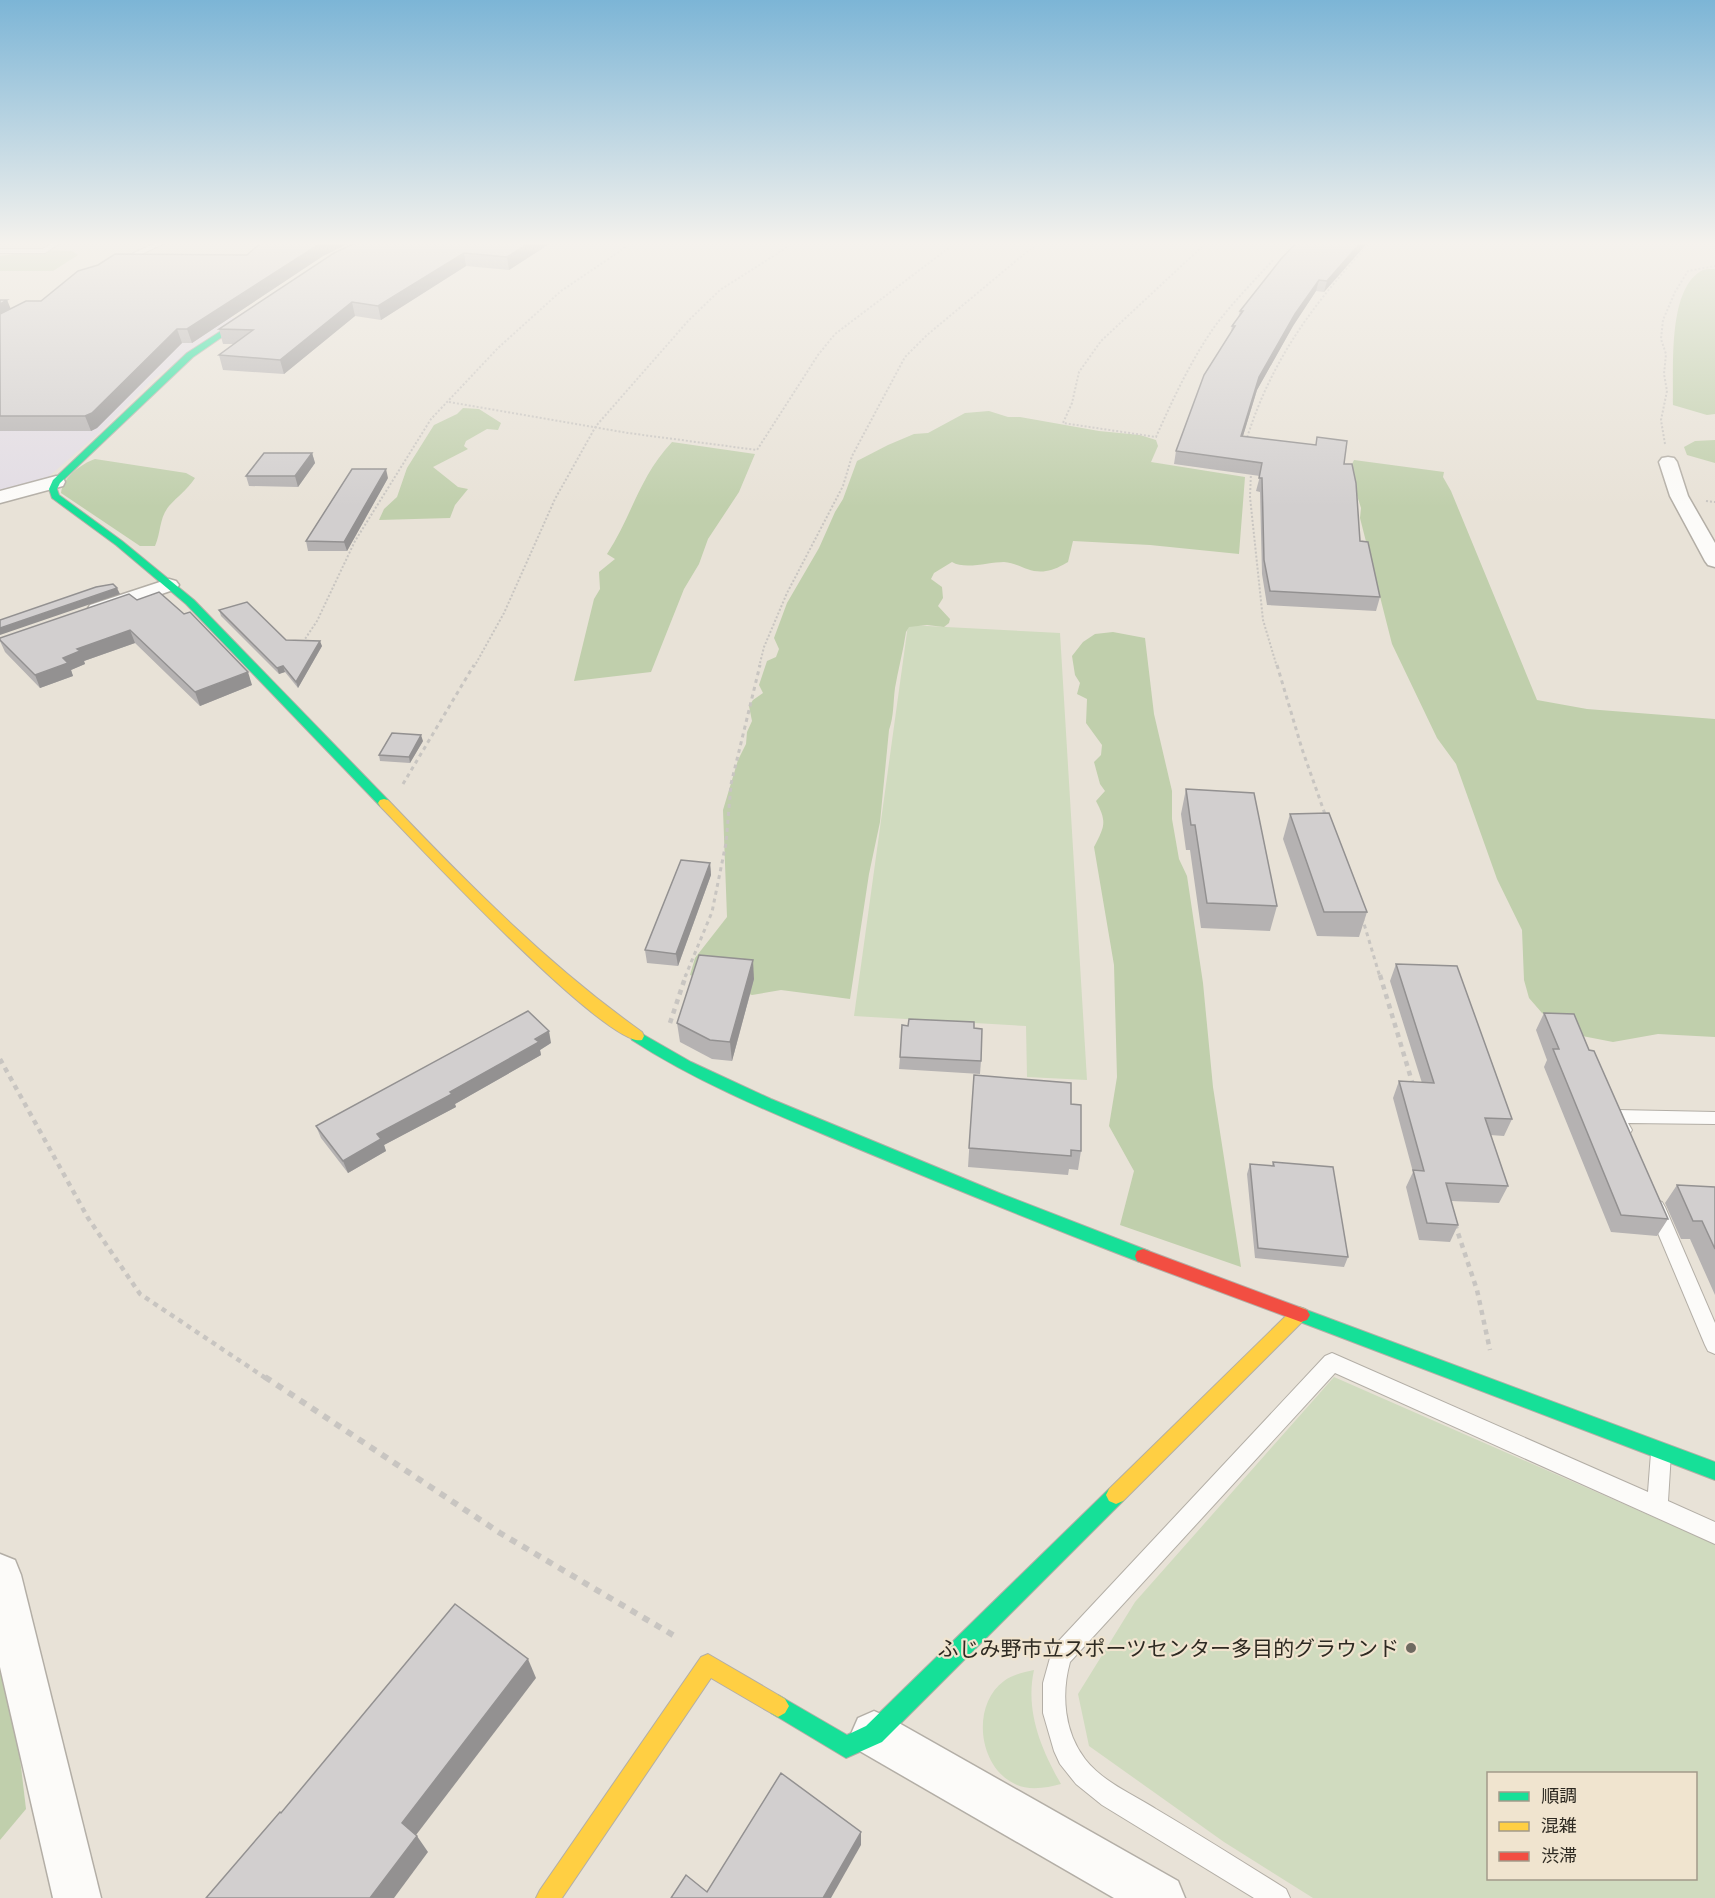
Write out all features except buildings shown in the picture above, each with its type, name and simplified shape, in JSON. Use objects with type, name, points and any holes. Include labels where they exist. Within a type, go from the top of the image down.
[{"type":"street","points":[[228,330],[190,355],[56,482],[53,489],[56,496],[119,543],[228,639],[523,944],[610,1018],[657,1050],[744,1094],[1027,1212],[1715,1471]]},
{"type":"street","points":[[1668,462],[1679,496],[1715,561]]},
{"type":"street","points":[[0,497],[56,482]]},
{"type":"street","points":[[79,616],[169,585]]},
{"type":"street","points":[[548,1898],[708,1664],[846,1747],[874,1734],[1299,1314]]},
{"type":"street","points":[[0,1575],[77,1898]]},
{"type":"street","points":[[874,1734],[1161,1898]]},
{"type":"lane","points":[[1631,1149],[1617,1116],[1715,1118]]},
{"type":"lane","points":[[1650,1192],[1715,1345]]},
{"type":"lane","points":[[1277,1898],[1104,1791],[1077,1768],[1062,1739],[1052,1704],[1054,1673],[1061,1655],[1332,1362],[1715,1533]]},
{"type":"lane","points":[[1657,1508],[1662,1450]]},
{"type":"path","points":[[270,682],[309,635],[355,541],[431,419],[518,330]]},
{"type":"path","points":[[389,808],[504,613],[555,499],[596,426],[680,330]]},
{"type":"path","points":[[449,402],[596,426],[628,434],[757,450],[818,355],[841,330]]},
{"type":"path","points":[[678,994],[712,912],[726,843],[731,784],[764,647],[788,593],[843,486],[852,456],[869,422],[905,357],[934,330]]},
{"type":"path","points":[[1113,330],[1101,341],[1079,372],[1072,403],[1064,423],[1156,437],[1185,376],[1213,330]]},
{"type":"path","points":[[1253,446],[1246,444],[1261,392],[1297,330]]},
{"type":"path","points":[[1662,330],[1667,391],[1661,420],[1668,462]]},
{"type":"path","points":[[1251,468],[1250,498],[1263,620],[1302,749],[1330,827]]},
{"type":"path","points":[[1362,915],[1414,1087]]},
{"type":"path","points":[[0,1059],[88,1218],[140,1294],[500,1533],[678,1638],[708,1664]]},
{"type":"path","points":[[1452,1212],[1477,1290],[1499,1388]]},
{"type":"shaded area","points":[[0,330],[222,330],[153,379],[99,433],[47,478],[0,494]]},
{"type":"green space","points":[[1675,330],[1715,330],[1715,414],[1707,415],[1673,405]]},
{"type":"green space","points":[[463,408],[479,409],[501,423],[498,430],[487,429],[466,441],[464,446],[468,449],[433,467],[458,487],[468,489],[455,505],[450,518],[379,520],[384,509],[397,497],[407,468],[434,425],[457,414]]},
{"type":"green space","points":[[989,411],[1008,417],[1140,435],[1156,440],[1158,446],[1151,462],[1245,477],[1239,554],[1150,545],[1073,541],[1068,562],[1049,570],[1040,572],[1004,562],[970,566],[952,562],[934,573],[931,579],[942,587],[943,598],[938,606],[950,619],[944,627],[927,625],[909,627],[906,632],[889,730],[880,822],[869,874],[850,999],[781,990],[752,995],[690,975],[695,958],[727,917],[723,810],[752,721],[749,706],[763,693],[759,685],[767,661],[776,657],[779,649],[774,638],[787,603],[819,548],[843,499],[857,461],[914,434],[928,433],[965,413]]},
{"type":"green space","points":[[1715,440],[1715,463],[1687,455],[1684,447],[1695,441]]},
{"type":"green space","points":[[672,442],[755,454],[739,492],[708,539],[699,564],[684,589],[651,672],[574,681],[594,599],[600,589],[599,572],[615,559],[607,554],[651,469]]},
{"type":"green space","points":[[95,459],[186,473],[195,478],[166,511],[155,546],[140,546],[61,493],[62,487],[73,472]]},
{"type":"green space","points":[[1354,460],[1444,472],[1443,477],[1451,491],[1537,700],[1587,709],[1715,719],[1715,1037],[1658,1034],[1613,1042],[1572,1034],[1542,1013],[1529,998],[1524,980],[1522,930],[1497,879],[1456,764],[1437,738],[1392,644],[1360,518],[1361,508],[1349,470]]},
{"type":"green space","points":[[908,625],[1060,633],[1087,1080],[1027,1077],[1026,1026],[854,1016]]},
{"type":"green space","points":[[1113,632],[1145,638],[1154,714],[1172,791],[1172,819],[1179,859],[1187,876],[1203,983],[1213,1087],[1241,1267],[1120,1225],[1134,1171],[1109,1126],[1117,1077],[1114,965],[1094,847],[1103,824],[1102,814],[1096,801],[1105,791],[1100,784],[1094,762],[1101,755],[1102,745],[1086,723],[1087,699],[1077,694],[1080,683],[1075,675],[1072,656],[1083,642],[1095,634]]},
{"type":"green space","name":"ふじみ野市⽴スポーツセンター多⽬的グラウンド","points":[[1334,1377],[1715,1544],[1715,1898],[1313,1898],[1224,1842],[1089,1746],[1078,1694],[1135,1602]]},
{"type":"green space","points":[[0,1667],[19,1750],[26,1809],[0,1840]]},
{"type":"green space","points":[[1034,1670],[1033,1715],[1041,1743],[1061,1784],[1026,1788],[1003,1776],[993,1764],[983,1735],[983,1720],[993,1692],[1004,1681]]},
{"type":"traffic: fast","points":[[228,330],[190,355],[56,482],[53,489],[55,496],[119,543],[190,602],[384,803]]},
{"type":"traffic: fast","points":[[637,1036],[686,1066],[765,1103],[994,1198],[1143,1256]]},
{"type":"traffic: fast","points":[[1301,1315],[1715,1471]]},
{"type":"traffic: fast","points":[[778,1706],[846,1747],[874,1734],[1116,1495]]},
{"type":"traffic: slow","points":[[384,803],[473,896],[536,956],[602,1011],[637,1036]]},
{"type":"traffic: slow","points":[[1116,1495],[1299,1314]]},
{"type":"traffic: slow","points":[[548,1898],[708,1664],[778,1706]]},
{"type":"traffic: jam","points":[[1143,1256],[1301,1315]]},
{"type":"place","name":"ふじみ野市⽴スポーツセンター多⽬的グラウンド","points":[[1411,1648]]}]
